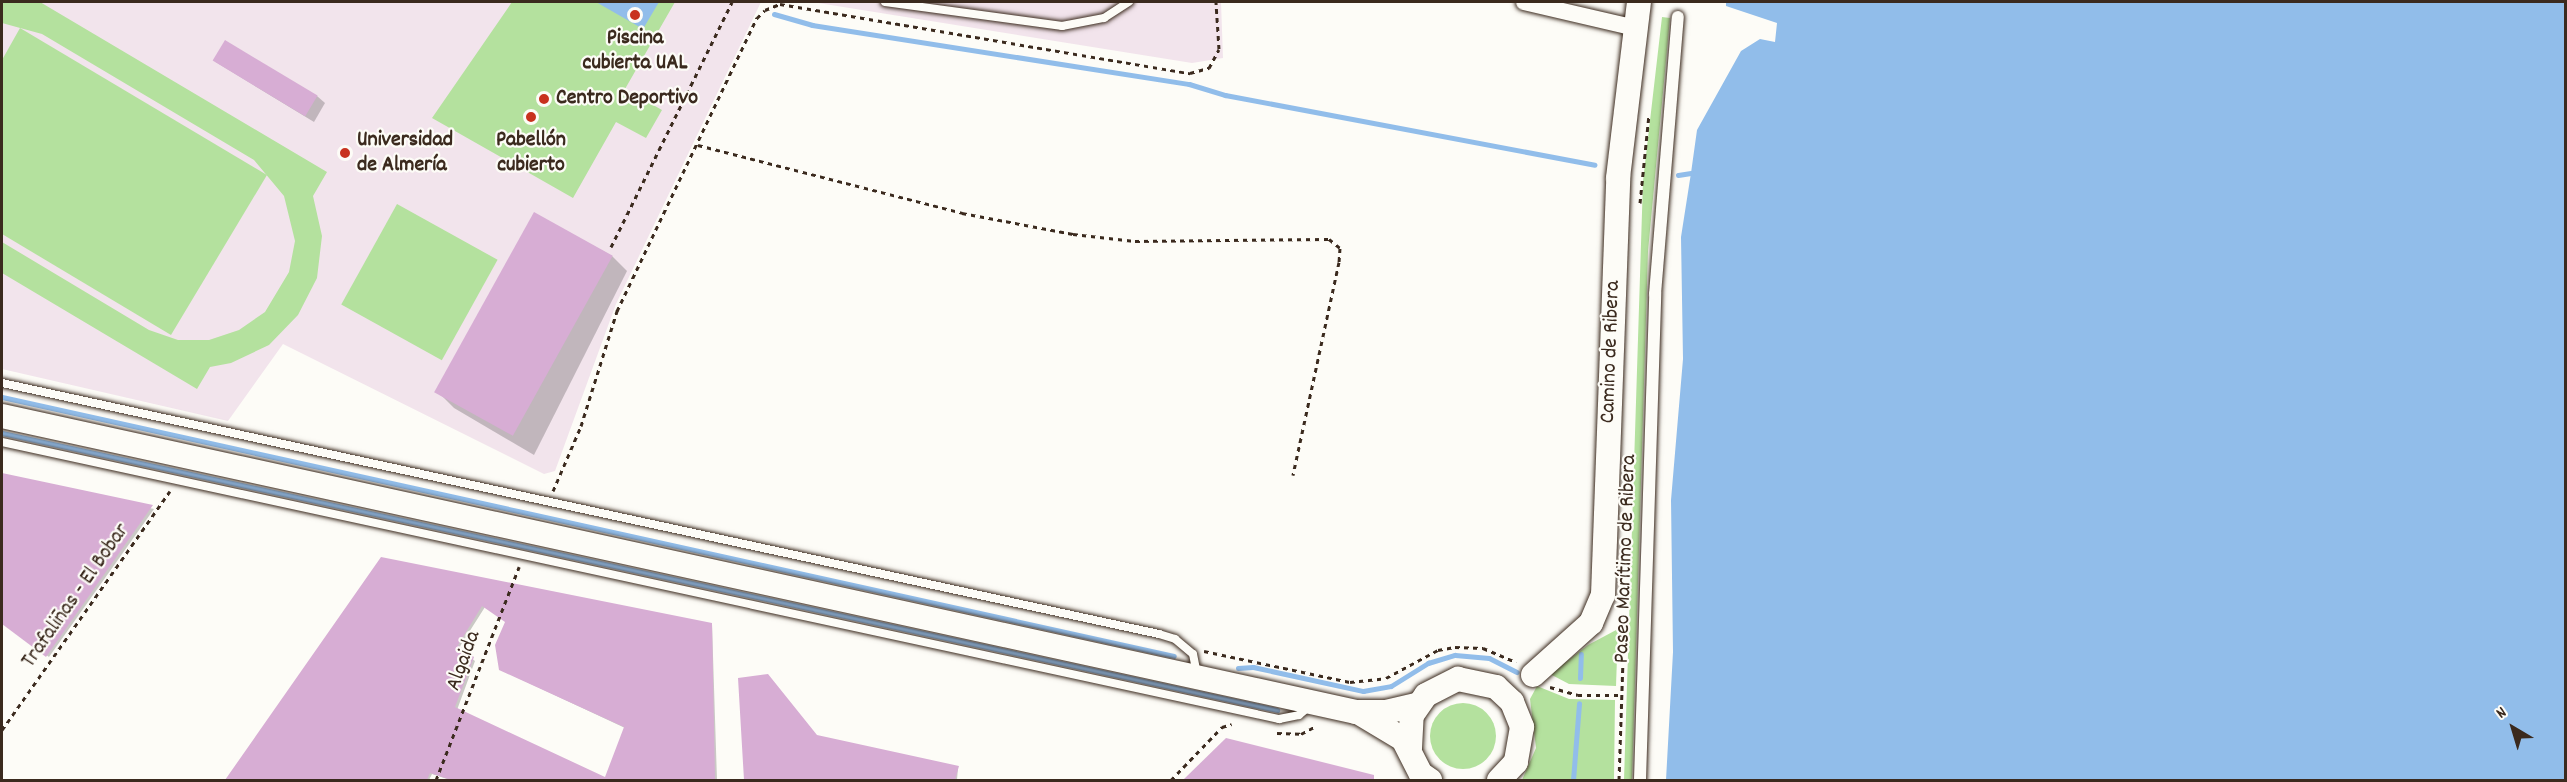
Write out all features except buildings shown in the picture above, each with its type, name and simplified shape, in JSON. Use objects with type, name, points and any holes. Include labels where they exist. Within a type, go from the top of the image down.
[{"type":"main road","name":"Camino de Ribera","points":[[1531,676],[1591,623],[1603,595],[1618,190],[1639,2]]},
{"type":"main road","points":[[2,416],[1356,712],[1386,712],[1417,705],[1441,684],[1458,679],[1486,683],[1531,676],[1518,713],[1521,745],[1505,778]]},
{"type":"main road","points":[[1486,683],[1505,693],[1518,713]]},
{"type":"main road","points":[[1417,705],[1409,728],[1410,748],[1421,774],[1430,780]]},
{"type":"main road","points":[[1356,712],[1394,731],[1410,748]]},
{"type":"street","points":[[1524,2],[1636,28]]},
{"type":"street","name":"Paseo Marítimo de Ribera","points":[[1640,780],[1655,294],[1678,17]]},
{"type":"lane","points":[[885,2],[1062,26],[1104,18],[1129,2]]},
{"type":"lane","points":[[2,383],[1159,634],[1175,639],[1193,654],[1198,677]]},
{"type":"lane","points":[[2,442],[1279,719],[1299,715],[1321,705]]},
{"type":"path","points":[[611,247],[720,33],[732,2]]},
{"type":"path","points":[[549,502],[581,426],[617,311],[699,145],[757,18],[780,4],[1190,73],[1209,68],[1219,49],[1216,2]]},
{"type":"path","points":[[1639,214],[1649,111]]},
{"type":"path","points":[[699,145],[962,213],[1074,234],[1135,241],[1329,239],[1340,248],[1339,262],[1293,475]]},
{"type":"path","name":"Trafaliñas - El Bobar","points":[[2,730],[177,481]]},
{"type":"path","name":"Algaida","points":[[436,780],[513,587],[523,554]]},
{"type":"path","points":[[1619,780],[1625,598]]},
{"type":"path","points":[[1531,676],[1560,691],[1578,695],[1622,695]]},
{"type":"path","points":[[1276,733],[1290,735],[1311,729],[1321,705]]},
{"type":"path","points":[[1171,780],[1222,727],[1230,723],[1241,726]]},
{"type":"shaded area","name":"Universidad de Almería","points":[[2,2],[761,2],[616,304],[555,471],[544,474],[283,344],[228,421],[2,369]]},
{"type":"shaded area","points":[[812,2],[1221,2],[1223,58],[1192,63]]},
{"type":"green space","points":[[2,2],[40,2],[327,172],[313,196],[322,236],[317,278],[298,315],[269,345],[231,363],[210,367],[197,389],[2,273],[2,242],[149,330],[178,340],[209,340],[239,330],[265,312],[289,272],[295,241],[284,196],[254,160],[42,34],[2,23]]},
{"type":"green space","name":"Centro Deportivo","points":[[512,2],[675,2],[625,89],[662,110],[646,138],[616,122],[573,198],[432,118]]},
{"type":"green space","points":[[1662,17],[1670,18],[1648,251],[1632,780],[1624,780],[1643,181]]},
{"type":"green space","points":[[20,28],[267,175],[171,335],[2,234],[2,60]]},
{"type":"green space","points":[[397,204],[498,260],[442,360],[341,305]]},
{"type":"green space","points":[[1618,629],[1616,686],[1569,684],[1550,674],[1588,645]]},
{"type":"green space","points":[[1537,686],[1569,699],[1615,700],[1614,780],[1522,780],[1536,748],[1530,699]]},
{"type":"green space","points":[[1469,703],[1487,712],[1494,723],[1496,736],[1494,749],[1487,760],[1476,767],[1457,769],[1439,760],[1432,749],[1430,730],[1439,712],[1450,705]]},
{"type":"water","name":"Piscina cubierta UAL","points":[[596,2],[659,2],[643,29]]},
{"type":"water","points":[[1726,2],[2565,2],[2565,780],[1666,780],[1673,652],[1671,500],[1683,359],[1681,237],[1697,130],[1741,51],[1760,39],[1775,42],[1777,23],[1726,6]]},
{"type":"waterway","points":[[774,14],[812,25],[1189,84],[1225,95],[1594,165]]},
{"type":"waterway","points":[[1678,175],[1691,173]]},
{"type":"waterway","points":[[2,397],[1174,656]]},
{"type":"waterway","points":[[2,433],[1277,710]]},
{"type":"waterway","points":[[1580,678],[1581,654]]},
{"type":"waterway","points":[[1238,668],[1253,667],[1363,691],[1391,686],[1428,663],[1455,655],[1489,658],[1517,672]]},
{"type":"waterway","points":[[1573,780],[1579,703]]},
{"type":"place","name":"Piscina cubierta UAL","points":[[635,15]]},
{"type":"place","name":"Centro Deportivo","points":[[544,99]]},
{"type":"place","name":"Pabellón cubierto","points":[[531,117]]},
{"type":"place","name":"Universidad de Almería","points":[[345,153]]}]
